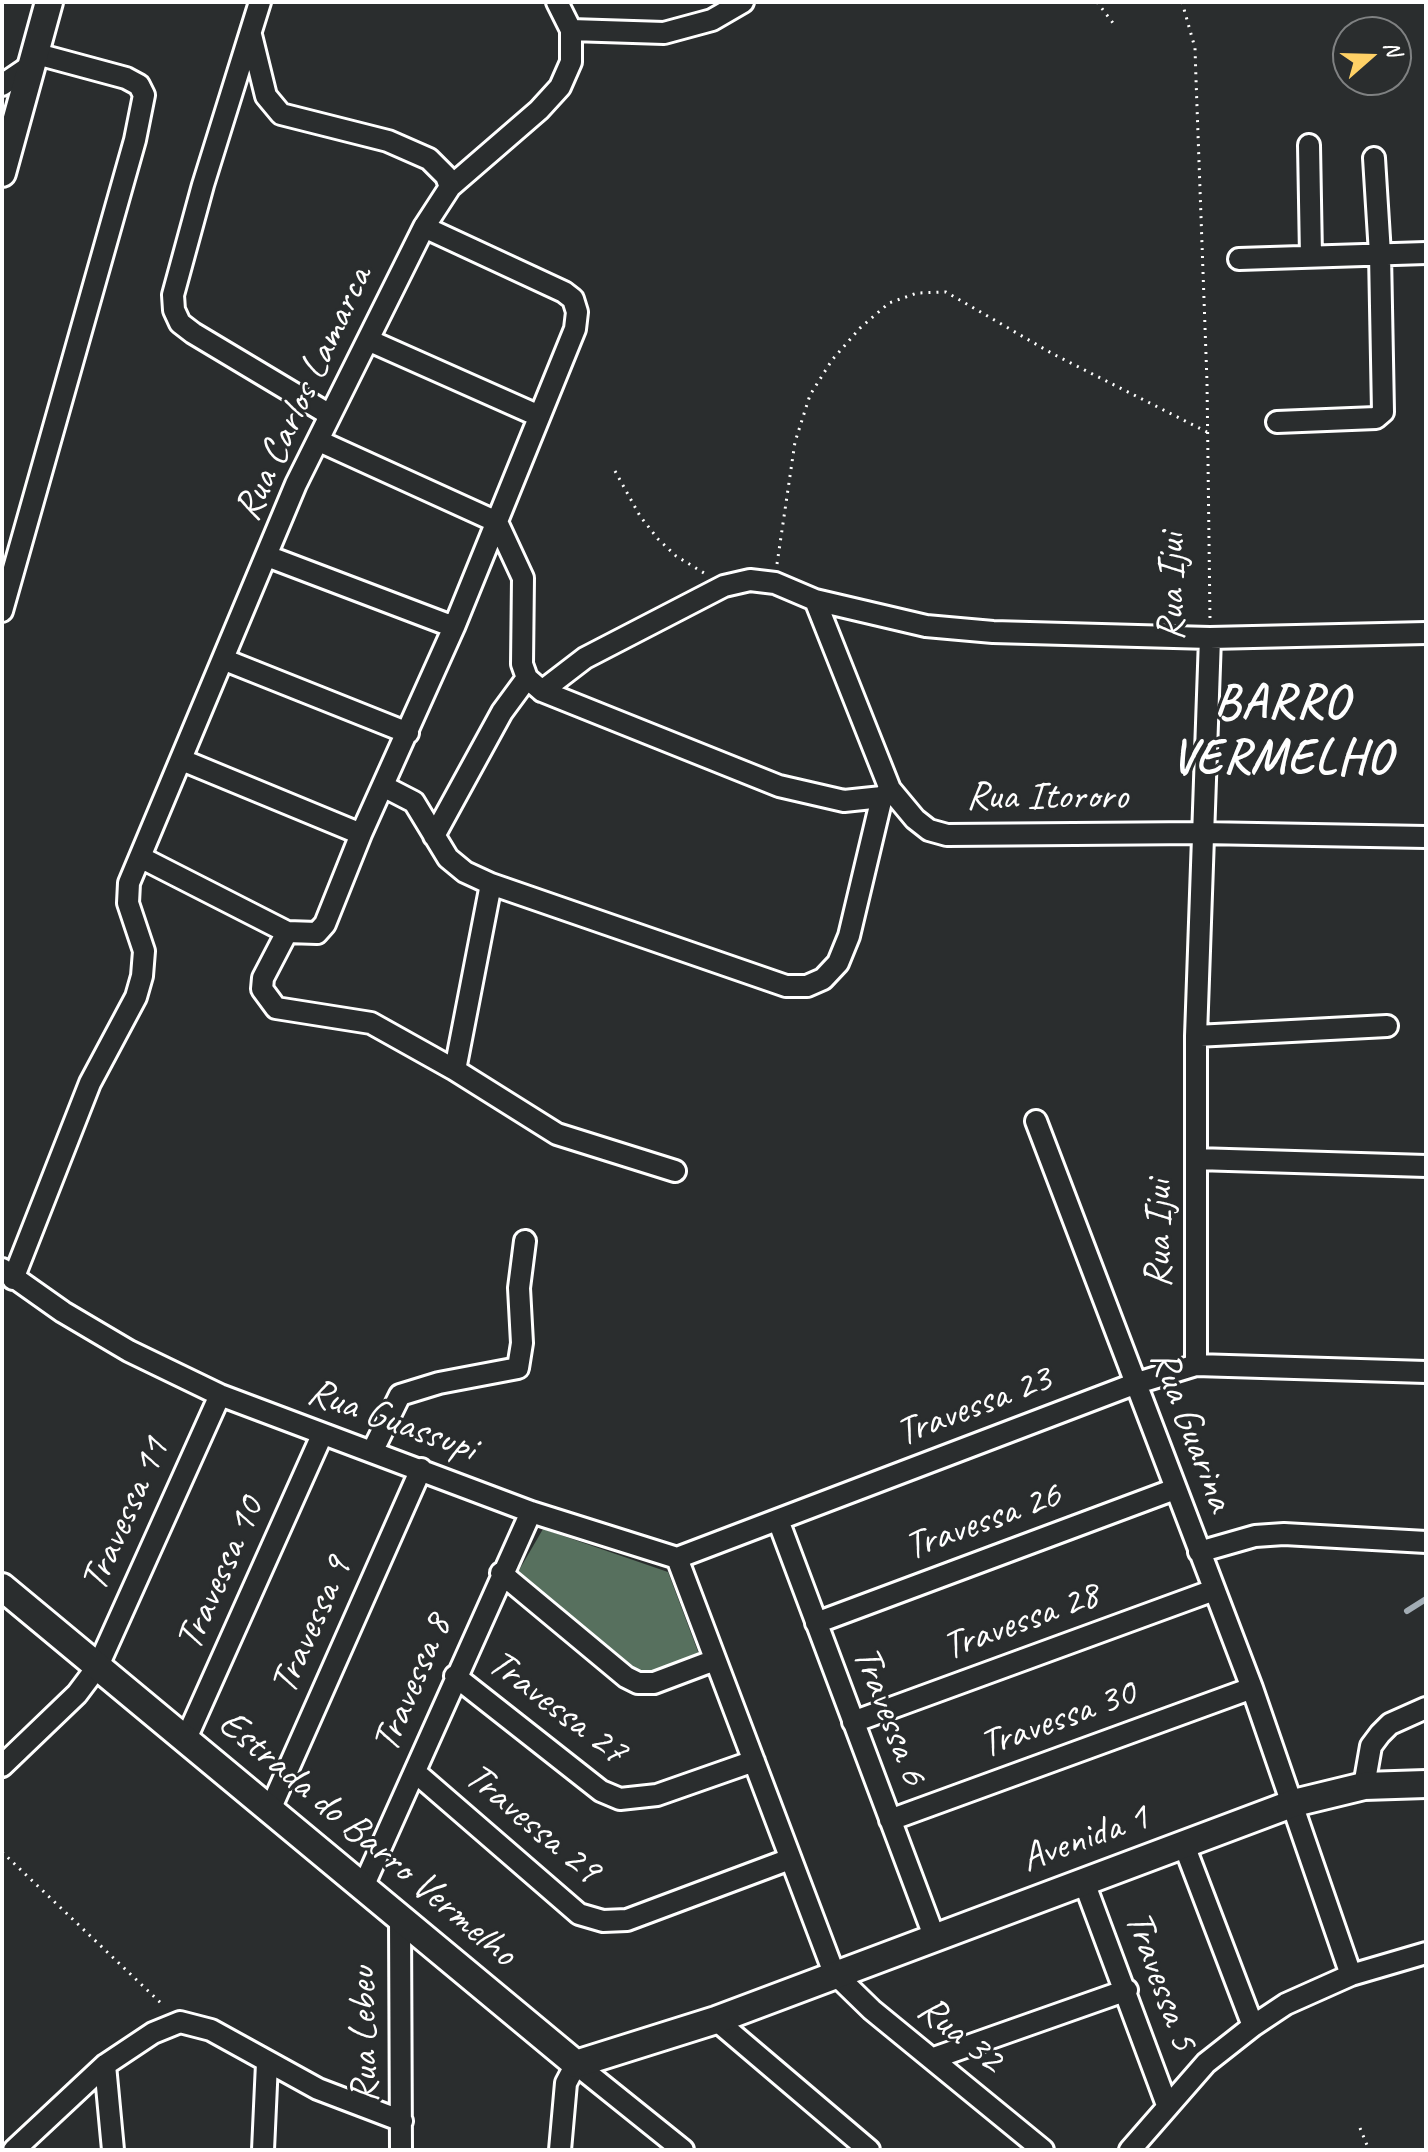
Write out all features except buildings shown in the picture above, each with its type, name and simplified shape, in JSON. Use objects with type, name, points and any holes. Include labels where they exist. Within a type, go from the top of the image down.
[{"type":"street","points":[[2,173],[49,2]]},
{"type":"street","points":[[260,2],[203,185],[173,295],[174,310],[180,323],[193,333],[330,415]]},
{"type":"street","points":[[557,2],[571,30],[664,33],[712,20],[743,2]]},
{"type":"street","name":"Rua Carlos Lamarca","points":[[8,1274],[90,1083],[136,997],[144,951],[128,903],[129,883],[225,660],[296,484],[424,227],[450,187],[539,110],[560,87],[571,62],[571,30]]},
{"type":"street","points":[[251,35],[266,96],[281,114],[388,141],[429,159],[446,176],[450,187]]},
{"type":"street","points":[[2,85],[35,59]]},
{"type":"street","points":[[4,598],[135,140],[144,95],[139,85],[126,78],[35,59]]},
{"type":"street","points":[[1309,145],[1311,256]]},
{"type":"street","points":[[1277,422],[1376,418],[1383,412],[1380,254],[1374,158]]},
{"type":"street","points":[[140,857],[287,932],[317,933],[325,924],[361,834],[454,627],[575,329],[577,312],[573,299],[424,227]]},
{"type":"street","points":[[1239,259],[1426,253]]},
{"type":"street","points":[[368,340],[539,416]]},
{"type":"street","points":[[319,441],[497,522],[523,578],[522,664],[535,684],[779,786],[844,801],[886,793],[849,936],[838,963],[823,979],[807,986],[786,986],[491,884],[465,872],[448,858],[414,802],[383,786]]},
{"type":"street","points":[[267,556],[454,627]]},
{"type":"street","points":[[434,836],[502,712],[535,684],[738,581],[775,583],[815,600],[939,627],[993,632],[1210,638],[1426,633]]},
{"type":"street","name":"Rua Itororo","points":[[815,600],[886,793],[929,830],[947,835],[1201,833],[1426,837]]},
{"type":"street","name":"Rua Ijui","points":[[1196,1365],[1196,1036],[1210,638]]},
{"type":"street","points":[[225,660],[408,733]]},
{"type":"street","points":[[182,760],[361,834]]},
{"type":"street","points":[[455,1070],[491,884]]},
{"type":"street","points":[[287,932],[263,978],[262,989],[276,1008],[371,1023],[455,1070],[557,1134],[675,1171]]},
{"type":"street","points":[[1196,1036],[1387,1026]]},
{"type":"street","name":"Rua Guarina","points":[[1036,1121],[1199,1552],[1255,1536],[1284,1534],[1426,1542]]},
{"type":"street","points":[[1196,1159],[1426,1166]]},
{"type":"street","points":[[372,1452],[400,1395],[439,1383],[518,1368],[522,1343],[519,1288],[525,1241]]},
{"type":"street","name":"Rua Guassupi","points":[[8,1274],[129,1351],[220,1395],[531,1512],[677,1558]]},
{"type":"street","points":[[1196,1365],[1426,1372]]},
{"type":"street","name":"Travessa 23","points":[[778,1520],[1134,1384],[1196,1365]]},
{"type":"street","name":"Travessa 11","points":[[2,1766],[77,1694],[98,1666],[220,1395]]},
{"type":"street","name":"Travessa 10","points":[[185,1741],[322,1435]]},
{"type":"street","name":"Travessa 9","points":[[269,1812],[421,1469]]},
{"type":"street","name":"Travessa 26","points":[[816,1623],[1175,1489]]},
{"type":"street","name":"Travessa 8","points":[[363,1887],[501,1573],[531,1512]]},
{"type":"street","points":[[778,1520],[677,1558],[834,1973]]},
{"type":"street","name":"Travessa 6","points":[[778,1520],[934,1936]]},
{"type":"street","points":[[1199,1552],[1294,1803],[1351,1975]]},
{"type":"street","points":[[501,1573],[626,1677],[638,1683],[654,1683],[715,1660]]},
{"type":"street","name":"Estrada do Barro Vermelho","points":[[2,1587],[269,1812],[683,2150]]},
{"type":"street","name":"Travessa 28","points":[[853,1722],[1214,1590]]},
{"type":"street","name":"Travessa 27","points":[[455,1676],[601,1791],[620,1799],[657,1795],[754,1761]]},
{"type":"street","name":"Travessa 30","points":[[890,1820],[1252,1688]]},
{"type":"street","points":[[1364,1786],[1371,1746],[1380,1734],[1390,1724],[1426,1708]]},
{"type":"street","name":"Travessa 29","points":[[415,1772],[579,1914],[603,1921],[627,1920],[790,1859]]},
{"type":"street","name":"Avenida 1","points":[[576,2064],[716,2020],[834,1973],[1294,1803],[1364,1786],[1426,1784]]},
{"type":"street","name":"Travessa 5","points":[[1184,1845],[1253,2026]]},
{"type":"street","name":"Travessa 5","points":[[1084,1882],[1127,1990],[1167,2105]]},
{"type":"street","name":"Rua Lebeu","points":[[400,1919],[401,2150]]},
{"type":"street","points":[[1130,2150],[1167,2105],[1226,2044],[1286,2004],[1351,1975],[1426,1953]]},
{"type":"street","name":"Rua 32","points":[[834,1973],[872,2010],[1043,2150]]},
{"type":"street","points":[[934,2058],[1127,1990]]},
{"type":"street","points":[[716,2020],[869,2150]]},
{"type":"street","points":[[14,2150],[105,2065],[153,2033],[180,2022],[211,2030],[318,2089],[402,2121]]},
{"type":"street","points":[[263,2150],[267,2063]]},
{"type":"street","points":[[560,2150],[566,2083],[576,2064]]},
{"type":"street","points":[[105,2065],[110,2146]]},
{"type":"path","points":[[1097,2],[1113,23]]},
{"type":"path","name":"Rua Ijui","points":[[1182,2],[1195,48],[1210,638]]},
{"type":"path","points":[[775,583],[795,442],[810,395],[832,360],[860,328],[889,303],[917,293],[946,292],[1053,354],[1207,432]]},
{"type":"path","points":[[615,471],[640,516],[676,556],[697,571],[738,581]]},
{"type":"path","points":[[2,1852],[126,1966],[180,2022]]},
{"type":"path","points":[[1360,2128],[1369,2150]]},
{"type":"green space","points":[[543,1529],[668,1572],[700,1657],[639,1675],[518,1572]]},
{"type":"waterway","points":[[1407,1611],[1426,1599]]},
{"type":"district","name":"BARRO VERMELHO","points":[[1282,732]]}]
